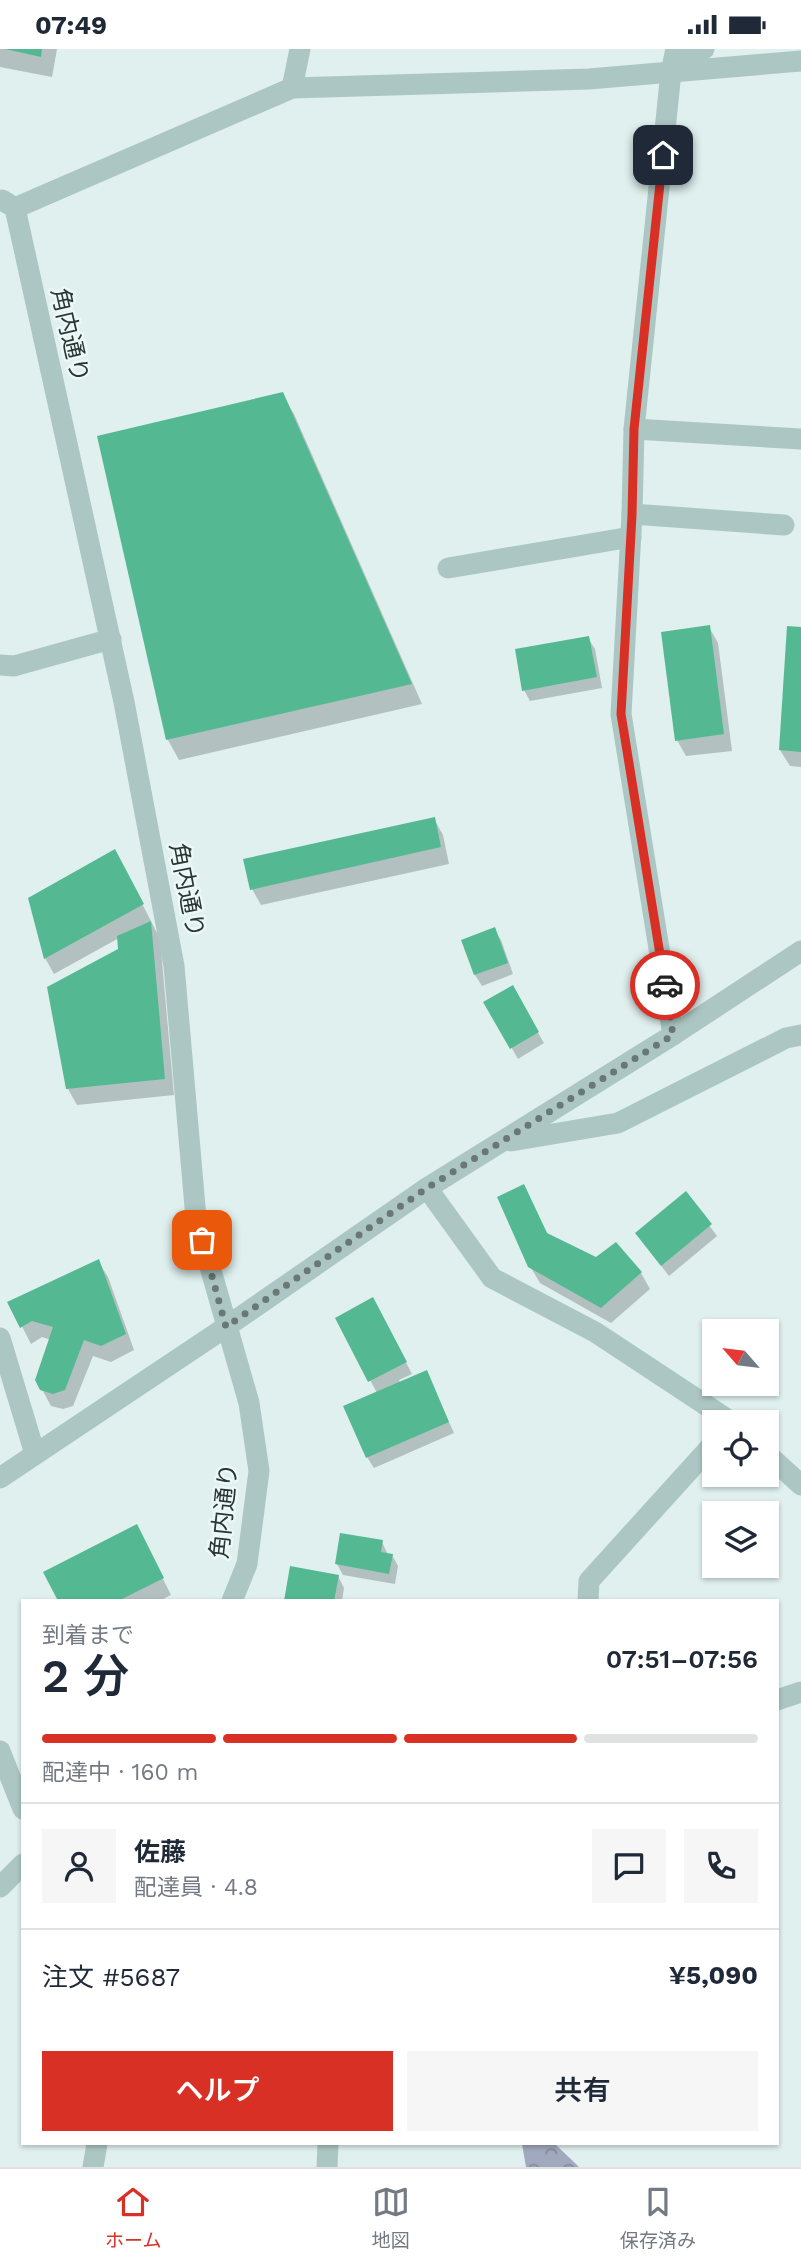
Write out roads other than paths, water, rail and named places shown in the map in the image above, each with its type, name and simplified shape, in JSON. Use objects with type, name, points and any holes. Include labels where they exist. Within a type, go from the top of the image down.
[{"type":"street","points":[[292,88],[300,49]]},
{"type":"street","points":[[673,1035],[621,714],[634,429],[671,72],[676,49]]},
{"type":"street","points":[[671,72],[704,49]]},
{"type":"street","points":[[8,205],[292,88],[589,79],[801,61]]},
{"type":"street","name":"角内通り","points":[[8,205],[111,639],[174,966],[196,1218],[248,1403],[259,1471],[247,1564],[233,1599]]},
{"type":"street","points":[[634,429],[801,439]]},
{"type":"street","points":[[632,515],[784,525]]},
{"type":"street","points":[[448,568],[631,537]]},
{"type":"street","points":[[0,664],[14,666],[111,639]]},
{"type":"street","points":[[0,1478],[427,1188],[673,1035],[801,951]]},
{"type":"street","points":[[498,1143],[618,1123],[786,1038],[801,1035]]},
{"type":"street","points":[[427,1188],[492,1278],[595,1332],[713,1410]]},
{"type":"street","points":[[0,1338],[35,1454]]},
{"type":"street","points":[[588,1599],[589,1581],[702,1456]]},
{"type":"street","points":[[779,1465],[801,1485]]},
{"type":"street","points":[[779,1699],[801,1692]]},
{"type":"street","points":[[0,1751],[21,1804]]},
{"type":"street","points":[[0,1887],[21,1866]]},
{"type":"street","points":[[93,2167],[97,2145]]},
{"type":"street","points":[[327,2167],[328,2145]]}]
